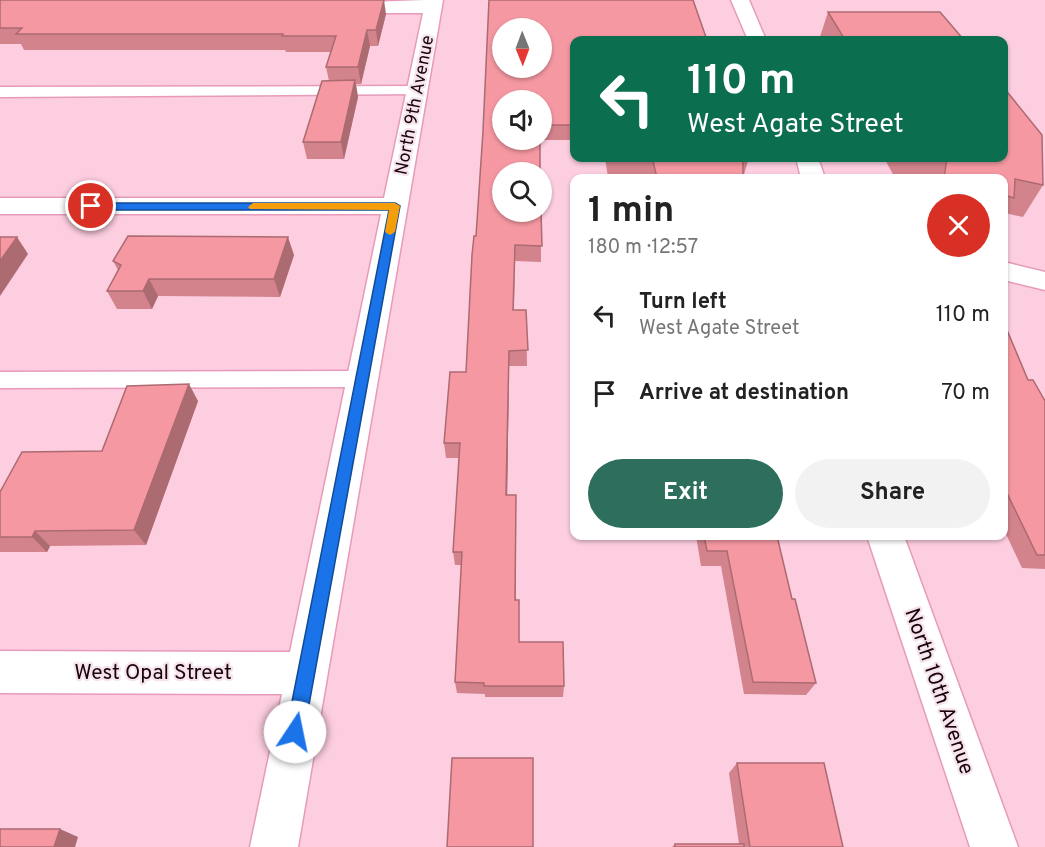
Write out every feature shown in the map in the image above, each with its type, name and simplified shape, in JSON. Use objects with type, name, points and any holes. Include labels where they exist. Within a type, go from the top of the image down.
[{"type":"street","points":[[740,0],[755,36]]},
{"type":"street","points":[[328,8],[433,4]]},
{"type":"street","name":"North 9th Avenue","points":[[274,847],[433,4]]},
{"type":"street","points":[[0,206],[395,206]]},
{"type":"street","points":[[1008,272],[1045,281]]},
{"type":"street","name":"North 10th Avenue","points":[[887,540],[994,847]]},
{"type":"street","name":"West Opal Street","points":[[0,672],[306,673]]},
{"type":"lane","points":[[0,92],[417,91]]},
{"type":"lane","points":[[0,380],[362,379]]},
{"type":"building","points":[[0,0],[384,0],[376,30],[367,30],[358,67],[326,67],[336,36],[16,34],[22,28],[0,28]]},
{"type":"building","points":[[489,0],[693,0],[706,36],[570,36],[570,125],[552,125],[552,90],[492,90],[492,150],[540,150],[540,162],[492,162],[492,222],[541,222],[542,246],[515,245],[513,310],[526,310],[528,350],[509,351],[506,495],[516,495],[515,600],[519,600],[519,642],[563,642],[564,686],[484,686],[484,683],[455,682],[462,552],[453,552],[460,443],[444,443],[450,372],[466,372],[474,236],[476,236],[483,131]]},
{"type":"building","points":[[828,12],[940,12],[961,36],[843,36]]},
{"type":"building","points":[[355,80],[341,142],[303,142],[322,81]]},
{"type":"building","points":[[1008,93],[1042,135],[1043,185],[1015,179],[1014,198],[1008,196],[1008,174],[945,174],[946,162],[1008,162]]},
{"type":"building","points":[[653,162],[743,162],[743,174],[656,174]]},
{"type":"building","points":[[128,236],[288,237],[274,279],[149,279],[143,291],[107,291],[121,265],[113,261]]},
{"type":"building","points":[[0,237],[17,237],[0,261]]},
{"type":"building","points":[[1008,332],[1028,380],[1033,380],[1045,401],[1045,555],[1037,555],[1008,495]]},
{"type":"building","points":[[189,384],[134,530],[35,531],[32,537],[0,537],[0,492],[22,452],[102,451],[127,386]]},
{"type":"building","points":[[705,540],[778,540],[816,683],[753,682],[727,551],[707,551]]},
{"type":"building","points":[[452,758],[533,758],[533,847],[447,847]]},
{"type":"building","points":[[737,763],[824,763],[843,847],[750,847]]},
{"type":"building","points":[[0,829],[60,829],[54,847],[0,847]]},
{"type":"building","points":[[675,844],[744,844],[744,847],[675,847]]},
{"type":"slow traffic","points":[[253,207],[395,206],[390,232]]},
{"type":"route","points":[[91,206],[395,206],[295,732]]}]
